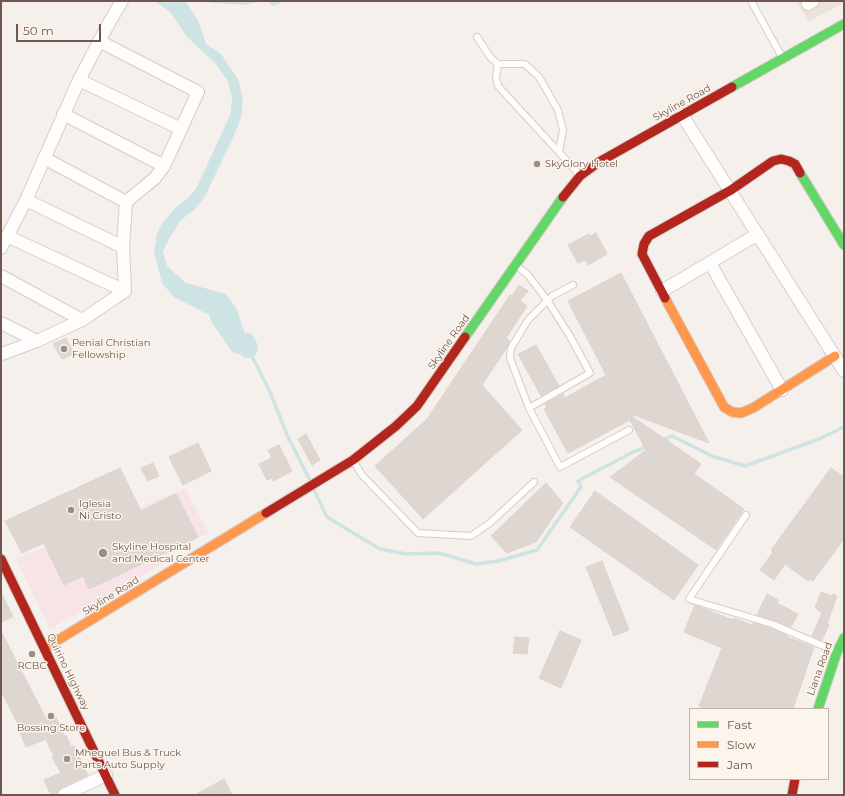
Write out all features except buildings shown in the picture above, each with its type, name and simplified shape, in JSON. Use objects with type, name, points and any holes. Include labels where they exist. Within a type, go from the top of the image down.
[{"type":"main road","name":"Skyline Road","points":[[45,648],[353,460],[396,426],[416,406],[570,187],[580,176],[599,162],[844,24]]},
{"type":"main road","points":[[835,356],[753,408],[741,413],[732,412],[724,406],[642,254],[644,244],[649,236],[730,190],[773,161],[781,159],[796,164],[844,246]]},
{"type":"main road","name":"Quirino Highway","points":[[1,559],[115,795]]},
{"type":"main road","name":"Liana Road","points":[[818,708],[837,652],[844,638]]},
{"type":"main road","points":[[792,795],[795,780]]},
{"type":"street","points":[[1,248],[26,200],[79,80],[122,1]]},
{"type":"street","points":[[99,41],[198,92],[164,166],[155,178],[126,202],[123,247],[125,292]]},
{"type":"street","points":[[79,80],[182,129]]},
{"type":"street","points":[[63,114],[164,166]]},
{"type":"street","points":[[682,115],[844,371]]},
{"type":"street","points":[[44,158],[126,202]]},
{"type":"street","points":[[26,200],[123,247]]},
{"type":"street","points":[[662,291],[758,234]]},
{"type":"street","points":[[7,236],[125,292]]},
{"type":"street","points":[[710,263],[782,390]]},
{"type":"street","points":[[1,276],[82,320]]},
{"type":"street","points":[[1,353],[2,354],[37,341],[82,320],[125,292]]},
{"type":"street","points":[[1,322],[37,341]]},
{"type":"street","points":[[64,795],[106,775]]},
{"type":"lane","points":[[751,1],[782,58]]},
{"type":"lane","points":[[477,37],[491,58],[498,64],[525,64],[538,77],[558,110],[563,130],[560,152]]},
{"type":"lane","points":[[498,64],[496,78],[498,86],[560,152],[580,176]]},
{"type":"lane","points":[[516,265],[528,275],[547,300],[570,336],[590,373],[529,408]]},
{"type":"lane","points":[[573,285],[547,300],[528,320],[511,348],[510,358],[529,408],[560,467],[629,430]]},
{"type":"lane","points":[[353,460],[362,475],[418,533],[471,536],[490,523],[534,482]]},
{"type":"lane","points":[[746,515],[689,599],[772,624],[837,652]]},
{"type":"shaded area","points":[[155,1],[185,1],[198,20],[206,44],[221,54],[239,81],[243,102],[241,118],[233,138],[205,196],[195,209],[181,220],[163,251],[167,266],[186,283],[226,294],[236,308],[246,336],[248,348],[226,333],[209,315],[174,297],[162,283],[154,252],[157,234],[161,225],[175,208],[188,198],[196,189],[231,113],[232,97],[228,81],[214,62],[187,37],[171,13]]},
{"type":"shaded area","points":[[796,1],[844,1],[844,3],[809,21]]},
{"type":"shaded area","name":"Skyline Hospital and Medical Center","points":[[185,488],[208,533],[180,546],[168,561],[50,629],[16,559]]},
{"type":"waterway","points":[[211,1],[244,3],[255,1]]},
{"type":"waterway","points":[[270,1],[273,4],[281,1]]},
{"type":"waterway","points":[[220,317],[239,344],[246,343],[248,348]]},
{"type":"waterway","points":[[248,348],[271,394],[287,435],[310,480]]},
{"type":"waterway","points":[[662,440],[672,436],[712,456],[745,466],[819,439],[844,427]]},
{"type":"waterway","points":[[314,490],[327,517],[380,549],[406,554],[439,553],[476,564],[498,561],[537,550],[581,487],[578,481],[633,452],[649,446]]},
{"type":"traffic: fast","points":[[732,87],[844,24]]},
{"type":"traffic: fast","points":[[800,173],[844,245]]},
{"type":"traffic: fast","points":[[465,337],[563,197]]},
{"type":"traffic: fast","points":[[818,708],[837,652],[844,638]]},
{"type":"traffic: slow","points":[[665,298],[724,407],[732,412],[741,413],[753,408],[835,356]]},
{"type":"traffic: slow","points":[[45,648],[266,513]]},
{"type":"traffic: jam","points":[[563,197],[580,176],[599,162],[732,87]]},
{"type":"traffic: jam","points":[[665,298],[642,254],[644,244],[649,236],[731,190],[773,161],[781,159],[789,161],[795,164],[800,173]]},
{"type":"traffic: jam","points":[[266,513],[353,460],[396,426],[417,406],[465,337]]},
{"type":"traffic: jam","points":[[1,559],[115,795]]},
{"type":"traffic: jam","points":[[792,795],[795,780]]},
{"type":"place","name":"SkyGlory Hotel","points":[[537,164]]},
{"type":"place","name":"Penial Christian Fellowship","points":[[64,349]]},
{"type":"place","name":"Iglesia Ni Cristo","points":[[71,510]]},
{"type":"place","name":"Skyline Hospital and Medical Center","points":[[103,553]]},
{"type":"place","name":"RCBC","points":[[32,654]]},
{"type":"place","name":"Bossing Store","points":[[51,716]]},
{"type":"place","name":"Mheguel Bus & Truck Parts Auto Supply","points":[[67,759]]}]
